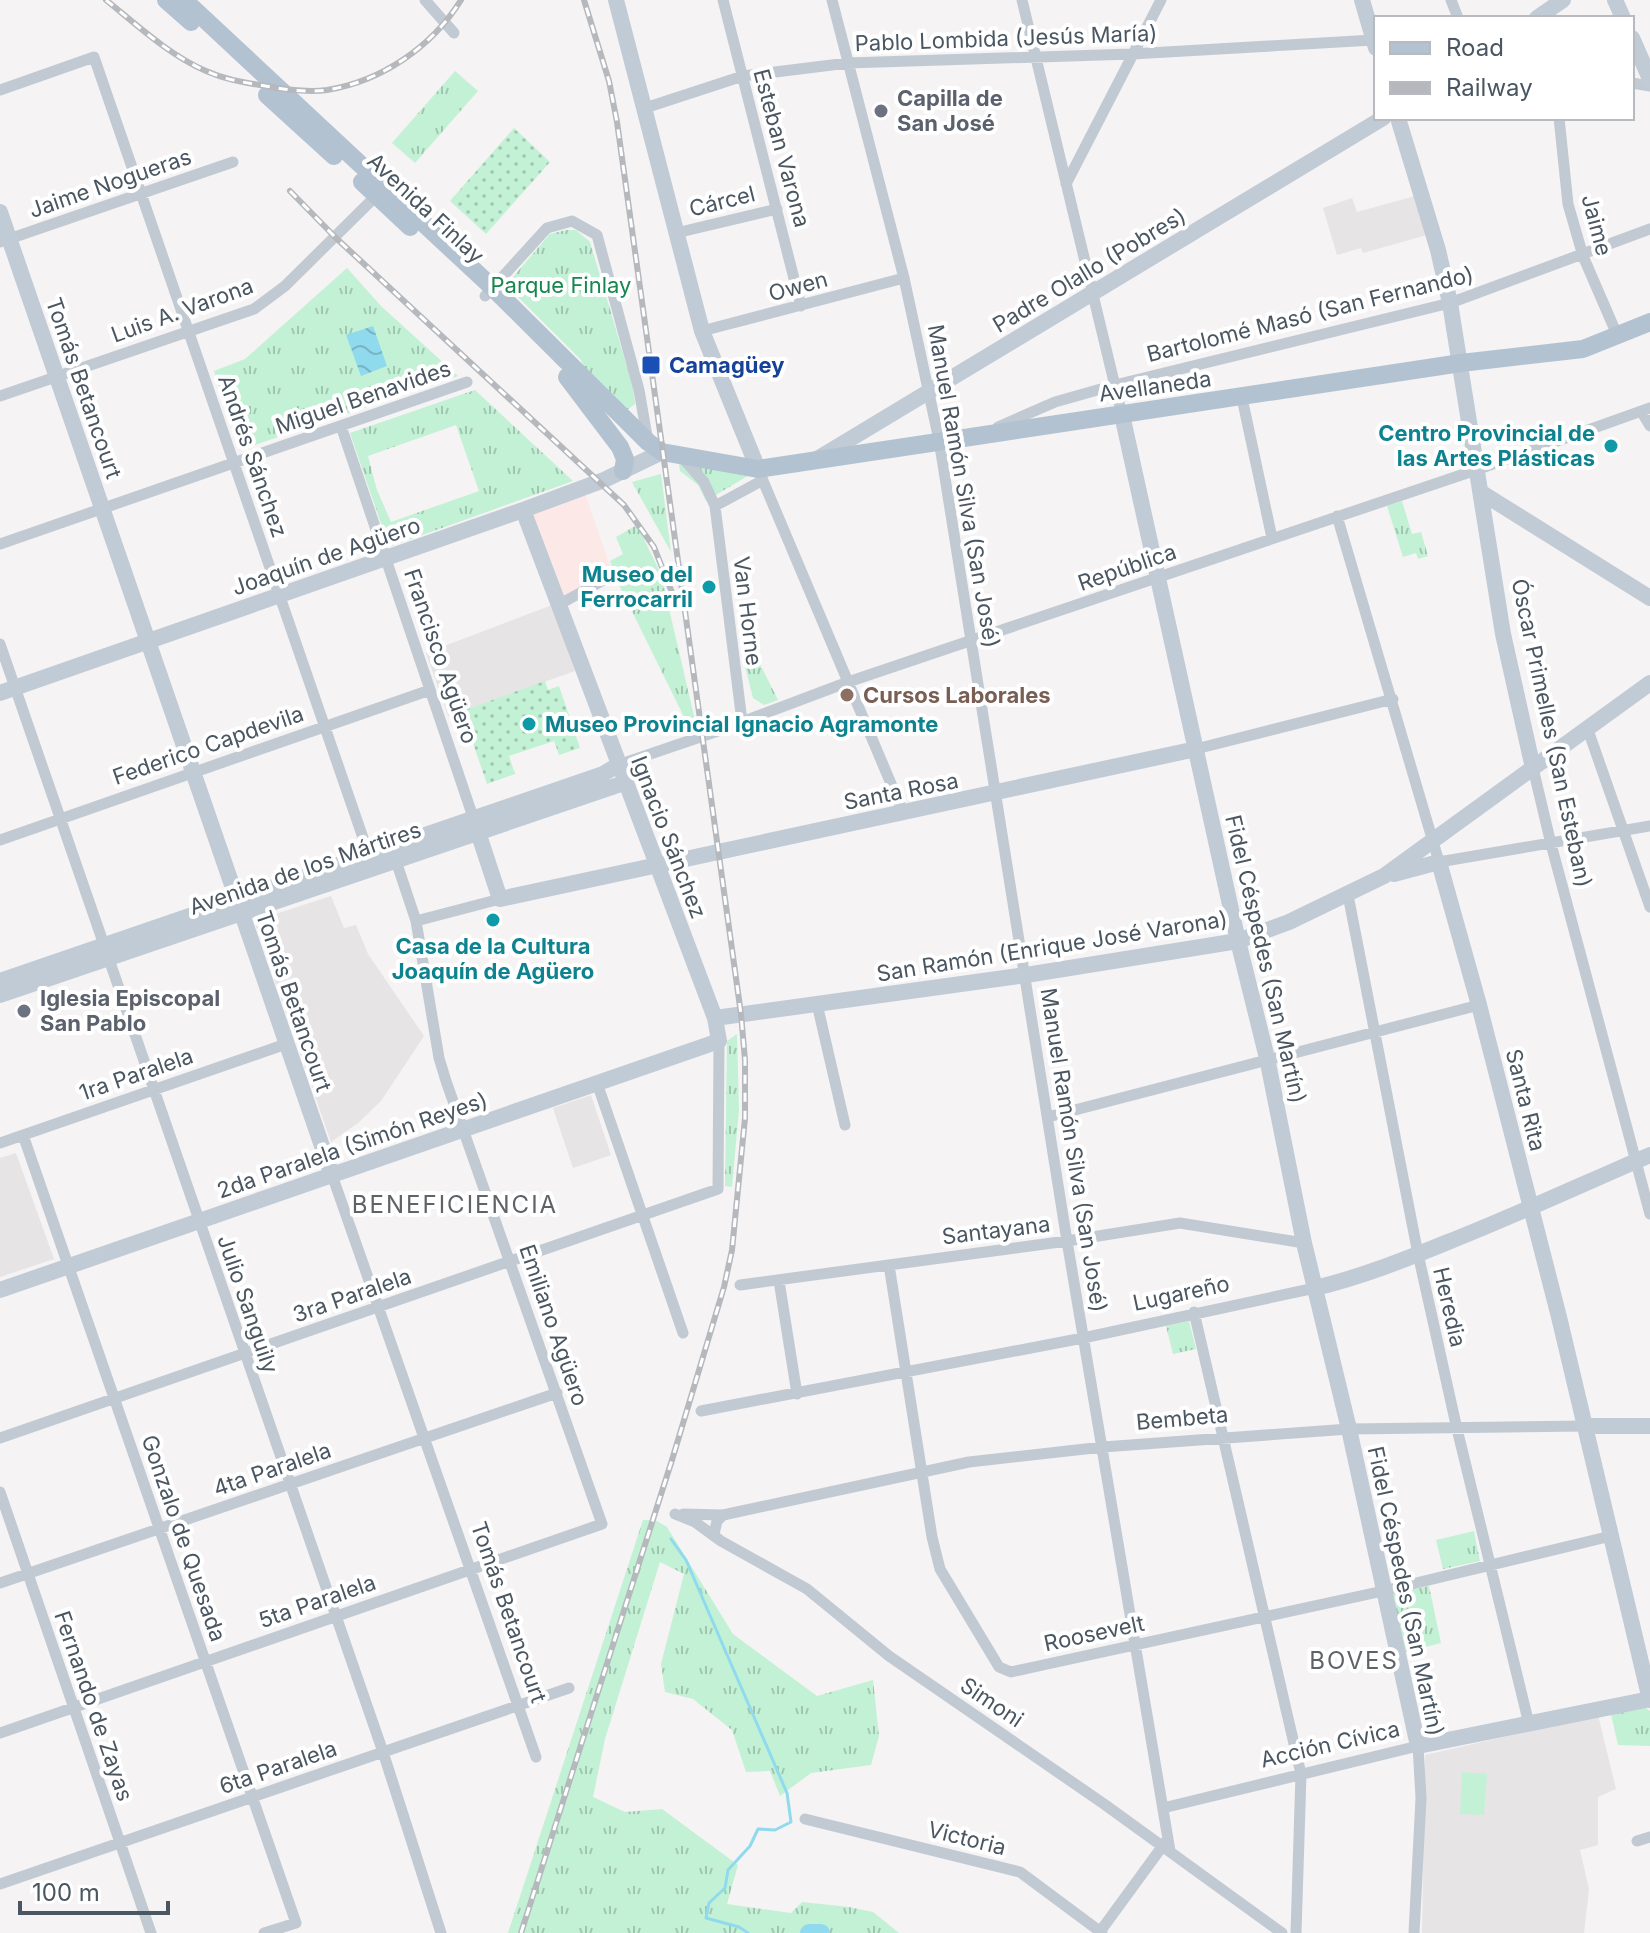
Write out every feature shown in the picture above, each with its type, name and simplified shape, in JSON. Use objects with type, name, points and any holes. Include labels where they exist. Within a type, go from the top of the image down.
[{"type":"main road","name":"Avenida Finlay","points":[[166,0],[189,6],[382,195],[621,418],[663,449]]},
{"type":"main road","name":"Avenida Finlay","points":[[494,297],[570,381],[610,431],[625,459],[623,471]]},
{"type":"main road","name":"Avellaneda","points":[[663,449],[760,474],[817,459],[939,440],[1242,398],[1461,363],[1567,351],[1618,337],[1650,322]]},
{"type":"street","points":[[425,0],[454,33]]},
{"type":"street","points":[[616,0],[702,331],[903,812]]},
{"type":"street","name":"Esteban Varona","points":[[723,0],[801,306]]},
{"type":"street","name":"Manuel Ramón Silva (San José)","points":[[832,0],[904,278],[939,440],[1167,1845]]},
{"type":"street","name":"Fidel Céspedes (San Martín)","points":[[1022,0],[1122,415],[1418,1746],[1421,1798],[1414,1933]]},
{"type":"street","points":[[1066,184],[1161,0]]},
{"type":"street","points":[[1362,0],[1374,41]]},
{"type":"street","points":[[1543,16],[1563,0]]},
{"type":"street","name":"Pablo Lombida (Jesús María)","points":[[645,108],[743,76],[848,63],[1374,44]]},
{"type":"street","points":[[1640,46],[1650,79]]},
{"type":"street","name":"Andrés Sánchez","points":[[0,90],[94,57],[372,862]]},
{"type":"street","name":"Padre Olallo (Pobres)","points":[[817,459],[1380,120]]},
{"type":"street","name":"Óscar Primelles (San Esteban)","points":[[1399,120],[1438,250],[1450,303],[1503,634],[1533,768],[1551,844],[1643,1158],[1650,1214]]},
{"type":"street","name":"Jaime","points":[[1559,120],[1568,204],[1583,256],[1618,337]]},
{"type":"street","name":"Jaime Nogueras","points":[[4,240],[233,162]]},
{"type":"street","name":"Luis A. Varona","points":[[0,396],[254,309],[267,301],[382,195]]},
{"type":"street","name":"Cárcel","points":[[676,233],[777,209]]},
{"type":"street","name":"Tomás Betancourt","points":[[0,212],[4,240],[56,376],[238,907],[536,1757]]},
{"type":"street","points":[[494,297],[547,228],[572,221],[597,235],[642,408],[663,449]]},
{"type":"street","name":"Bartolomé Masó (San Fernando)","points":[[980,435],[1055,402],[1115,385],[1450,303],[1650,229]]},
{"type":"street","name":"Owen","points":[[702,331],[904,278]]},
{"type":"street","name":"Miguel Benavides","points":[[0,544],[467,382]]},
{"type":"street","points":[[1242,398],[1272,538]]},
{"type":"street","points":[[621,418],[628,421],[636,419],[642,408]]},
{"type":"street","points":[[1645,409],[1650,426]]},
{"type":"street","name":"República","points":[[613,777],[742,721],[848,682],[1479,469],[1645,409]]},
{"type":"street","name":"Francisco Agüero","points":[[341,426],[500,899]]},
{"type":"street","name":"Joaquín de Agüero","points":[[8,690],[523,510],[623,471],[663,449]]},
{"type":"street","name":"Van Horne","points":[[663,449],[704,482],[715,506],[742,721]]},
{"type":"street","points":[[715,506],[760,474]]},
{"type":"street","points":[[1482,493],[1650,598]]},
{"type":"street","name":"Ignacio Sánchez","points":[[523,510],[558,605],[613,777],[657,864],[715,1018],[719,1041],[718,1189]]},
{"type":"street","name":"Santa Rita","points":[[1337,516],[1393,699],[1479,1005],[1650,1699]]},
{"type":"street","points":[[558,605],[613,575]]},
{"type":"street","name":"Julio Sanguily","points":[[0,644],[8,690],[59,819],[106,952],[383,1752],[441,1933]]},
{"type":"street","points":[[1384,876],[1650,683]]},
{"type":"street","name":"Federico Capdevila","points":[[0,840],[430,690]]},
{"type":"street","name":"Santa Rosa","points":[[416,921],[657,864],[1196,749],[1393,699]]},
{"type":"street","points":[[1588,730],[1649,899]]},
{"type":"street","name":"Avenida de los Mártires","points":[[0,995],[106,952],[613,777]]},
{"type":"street","name":"Avenida de los Mártires","points":[[372,862],[396,861],[476,826]]},
{"type":"street","points":[[1384,876],[1439,862],[1650,826]]},
{"type":"street","name":"Emiliano Agüero","points":[[396,861],[416,921],[439,1058],[602,1524]]},
{"type":"street","name":"San Ramón (Enrique José Varona)","points":[[715,1018],[1026,975],[1238,941],[1289,922],[1384,876]]},
{"type":"street","name":"Heredia","points":[[1348,895],[1418,1254],[1529,1724]]},
{"type":"street","name":"Avenida de los Mártires","points":[[0,981],[106,952]]},
{"type":"street","points":[[817,1004],[845,1125]]},
{"type":"street","points":[[1048,1117],[1479,1005]]},
{"type":"street","name":"2da Paralela (Simón Reyes)","points":[[0,1290],[719,1041]]},
{"type":"street","name":"1ra Paralela","points":[[0,1143],[286,1044]]},
{"type":"street","points":[[597,1083],[683,1333]]},
{"type":"street","name":"Gonzalo de Quesada","points":[[23,1135],[296,1923],[264,1933]]},
{"type":"street","name":"Lugareño","points":[[701,1411],[1083,1338],[1347,1281],[1531,1208],[1643,1158]]},
{"type":"street","name":"3ra Paralela","points":[[0,1438],[718,1189]]},
{"type":"street","name":"Santayana","points":[[740,1285],[1180,1223],[1304,1243]]},
{"type":"street","name":"Roosevelt","points":[[889,1265],[940,1569],[999,1667],[1011,1672],[1383,1591],[1611,1536]]},
{"type":"street","points":[[779,1281],[797,1394]]},
{"type":"street","points":[[1194,1312],[1301,1774],[1296,1933]]},
{"type":"street","name":"4ta Paralela","points":[[0,1583],[557,1393]]},
{"type":"street","name":"Bembeta","points":[[675,1514],[723,1515],[922,1470],[1103,1447],[1349,1429],[1650,1426]]},
{"type":"street","name":"Fernando de Zayas","points":[[0,1492],[151,1933]]},
{"type":"street","name":"Simoni","points":[[675,1514],[807,1589],[889,1656],[1167,1845],[1282,1933]]},
{"type":"street","points":[[714,1534],[717,1521],[723,1515]]},
{"type":"street","name":"5ta Paralela","points":[[0,1733],[602,1524]]},
{"type":"street","name":"6ta Paralela","points":[[0,1884],[569,1688]]},
{"type":"street","name":"Acción Cívica","points":[[1163,1808],[1418,1746],[1650,1699]]},
{"type":"street","name":"Victoria","points":[[805,1819],[1020,1872],[1100,1932]]},
{"type":"street","points":[[1637,1841],[1650,1837]]},
{"type":"street","points":[[1100,1932],[1167,1845]]},
{"type":"shaded area","points":[[1415,196],[1427,235],[1363,253],[1361,248],[1337,255],[1323,208],[1352,198],[1357,212]]},
{"type":"shaded area","points":[[583,488],[613,575],[558,605],[523,510]]},
{"type":"shaded area","points":[[552,605],[575,671],[448,716],[426,653]]},
{"type":"shaded area","points":[[331,896],[344,928],[356,925],[368,954],[424,1036],[381,1101],[358,1123],[331,1142],[254,921]]},
{"type":"shaded area","points":[[591,1095],[611,1155],[573,1168],[553,1108]]},
{"type":"shaded area","points":[[16,1153],[54,1259],[0,1277],[0,1158]]},
{"type":"shaded area","points":[[1598,1715],[1616,1789],[1598,1797],[1598,1845],[1580,1850],[1589,1889],[1584,1933],[1422,1933],[1425,1755]]},
{"type":"green space","points":[[455,71],[478,91],[415,163],[392,143]]},
{"type":"green space","points":[[514,128],[550,162],[486,234],[450,201]]},
{"type":"green space","name":"Parque Finlay","points":[[576,230],[590,242],[633,387],[635,404],[628,409],[623,409],[581,360],[506,285],[550,234]]},
{"type":"green space","points":[[347,268],[381,306],[458,376],[240,450],[214,371],[245,359]]},
{"type":"green space","points":[[475,390],[573,481],[389,547],[350,433]],"holes":[[[456,425],[479,491],[391,522],[377,490],[368,456]]]},
{"type":"green space","points":[[679,464],[751,474],[706,501],[698,485],[680,471]]},
{"type":"green space","points":[[661,474],[671,552],[632,482]]},
{"type":"green space","points":[[1402,501],[1412,534],[1421,532],[1428,556],[1418,559],[1416,553],[1403,557],[1387,506]]},
{"type":"green space","name":"Museo del Ferrocarril","points":[[637,525],[661,574],[697,729],[693,730],[688,718],[685,719],[610,561],[623,554],[616,537]]},
{"type":"green space","points":[[757,658],[778,700],[764,705],[753,698],[744,662]]},
{"type":"green space","points":[[545,681],[548,690],[559,686],[580,748],[559,755],[554,741],[509,756],[515,774],[487,784],[462,711]]},
{"type":"green space","points":[[737,1034],[739,1110],[732,1187],[725,1186],[727,1041]]},
{"type":"green space","points":[[1189,1321],[1196,1349],[1173,1354],[1166,1326]]},
{"type":"green space","points":[[643,1520],[655,1520],[667,1527],[733,1634],[817,1696],[873,1680],[879,1736],[871,1765],[811,1773],[780,1796],[770,1771],[746,1772],[732,1730],[693,1699],[665,1692],[661,1664],[684,1574],[660,1562],[605,1739],[593,1797],[625,1812],[662,1809],[738,1865],[727,1904],[791,1913],[802,1902],[849,1907],[873,1912],[899,1933],[508,1933]]},
{"type":"green space","points":[[1474,1531],[1480,1561],[1443,1569],[1436,1540]]},
{"type":"green space","points":[[1429,1586],[1441,1643],[1402,1653],[1388,1595]]},
{"type":"green space","points":[[1645,1707],[1650,1711],[1650,1746],[1618,1745],[1610,1710]]},
{"type":"green space","points":[[1462,1772],[1487,1774],[1484,1815],[1460,1814]]},
{"type":"water","points":[[373,326],[387,366],[361,376],[346,335]]},
{"type":"waterway","points":[[671,1539],[686,1560],[787,1793],[791,1822],[775,1830],[758,1829],[750,1846],[728,1870],[725,1888],[709,1903],[706,1918],[739,1927],[748,1933]]},
{"type":"waterway","points":[[809,1933],[821,1933]]},
{"type":"railway","points":[[106,0],[166,48],[206,71],[246,83],[310,91],[347,85],[386,70],[436,33],[461,0]]},
{"type":"railway","points":[[521,1933],[724,1287],[732,1250],[745,1118],[741,1014],[617,122],[609,81],[584,0]]},
{"type":"railway","points":[[290,191],[336,238],[624,505],[654,547],[675,600]]},
{"type":"place","name":"Capilla de San José","points":[[881,111]]},
{"type":"place","name":"Camagüey","points":[[651,365]]},
{"type":"place","name":"Centro Provincial de las Artes Plásticas","points":[[1611,446]]},
{"type":"place","name":"Museo del Ferrocarril","points":[[709,587]]},
{"type":"place","name":"Cursos Laborales","points":[[847,695]]},
{"type":"place","name":"Museo Provincial Ignacio Agramonte","points":[[529,724]]},
{"type":"place","name":"Casa de la Cultura Joaquín de Agüero","points":[[493,920]]},
{"type":"place","name":"Iglesia Episcopal San Pablo","points":[[24,1011]]},
{"type":"district","name":"BENEFICIENCIA","points":[[455,1204]]},
{"type":"district","name":"BOVES","points":[[1354,1660]]}]
